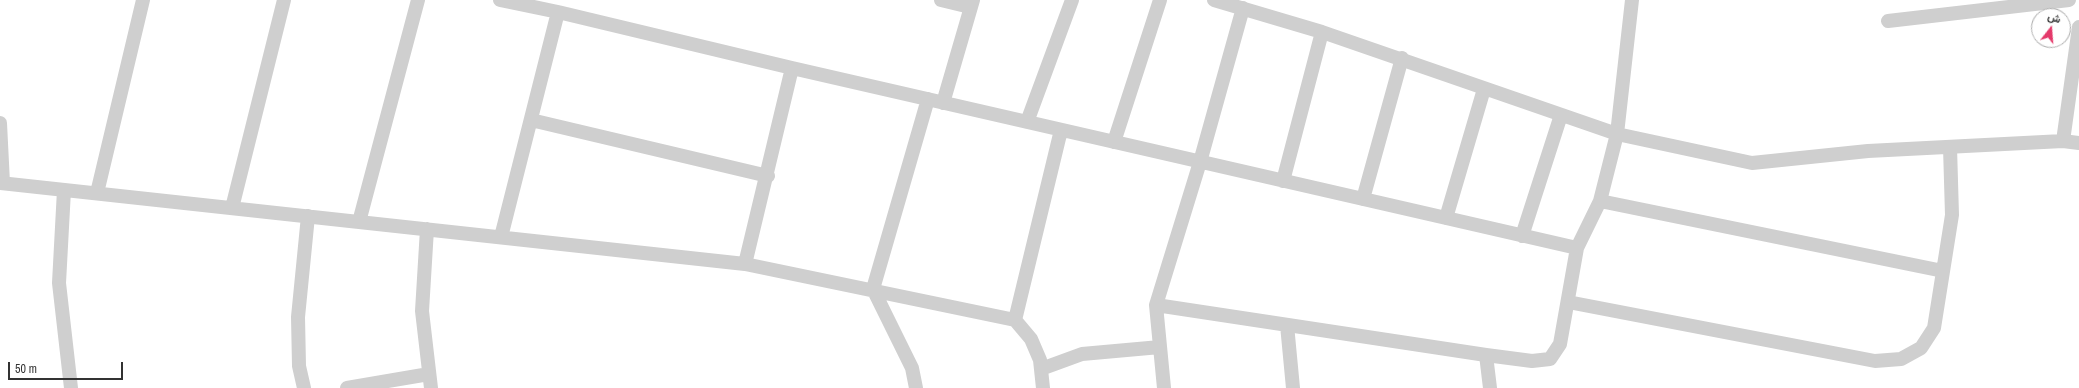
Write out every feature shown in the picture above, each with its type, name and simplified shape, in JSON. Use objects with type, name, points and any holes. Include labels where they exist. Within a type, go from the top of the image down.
[{"type":"street","points":[[97,193],[143,0]]},
{"type":"street","points":[[232,208],[284,0]]},
{"type":"street","points":[[359,222],[418,0]]},
{"type":"street","points":[[500,0],[558,12],[943,103],[1577,248]]},
{"type":"street","points":[[941,0],[971,4],[943,103]]},
{"type":"street","points":[[1027,122],[1072,0]]},
{"type":"street","points":[[1114,142],[1160,0]]},
{"type":"street","points":[[1214,0],[1322,32],[1402,58],[1484,89],[1616,134],[1752,163],[1868,151],[2063,141],[2079,143]]},
{"type":"street","points":[[1156,305],[1486,355],[1532,361],[1550,359],[1560,344],[1577,248],[1600,200],[1616,134],[1632,0]]},
{"type":"street","points":[[1888,21],[2069,0]]},
{"type":"street","points":[[1164,388],[1156,305],[1200,162],[1242,8]]},
{"type":"street","points":[[501,237],[558,12]]},
{"type":"street","points":[[2063,141],[2079,27]]},
{"type":"street","points":[[1283,181],[1322,32]]},
{"type":"street","points":[[1362,199],[1402,58]]},
{"type":"street","points":[[745,264],[768,176],[792,68]]},
{"type":"street","points":[[1446,218],[1484,89]]},
{"type":"street","points":[[916,388],[912,368],[874,290],[928,99]]},
{"type":"street","points":[[1522,236],[1561,115]]},
{"type":"street","points":[[531,120],[768,176]]},
{"type":"street","points":[[0,123],[1,183],[745,264],[1015,320],[1031,339],[1040,360],[1042,388]]},
{"type":"street","points":[[1015,320],[1061,130]]},
{"type":"street","points":[[1568,302],[1875,361],[1901,359],[1921,348],[1934,328],[1952,215],[1950,147]]},
{"type":"street","points":[[64,190],[59,284],[71,388]]},
{"type":"street","points":[[1600,200],[1943,271]]},
{"type":"street","points":[[304,388],[298,366],[298,317],[308,216]]},
{"type":"street","points":[[427,229],[422,311],[431,388]]},
{"type":"street","points":[[1287,325],[1293,388]]},
{"type":"street","points":[[1041,369],[1082,354],[1160,347]]},
{"type":"street","points":[[1486,355],[1490,388]]},
{"type":"street","points":[[347,388],[429,374]]}]
